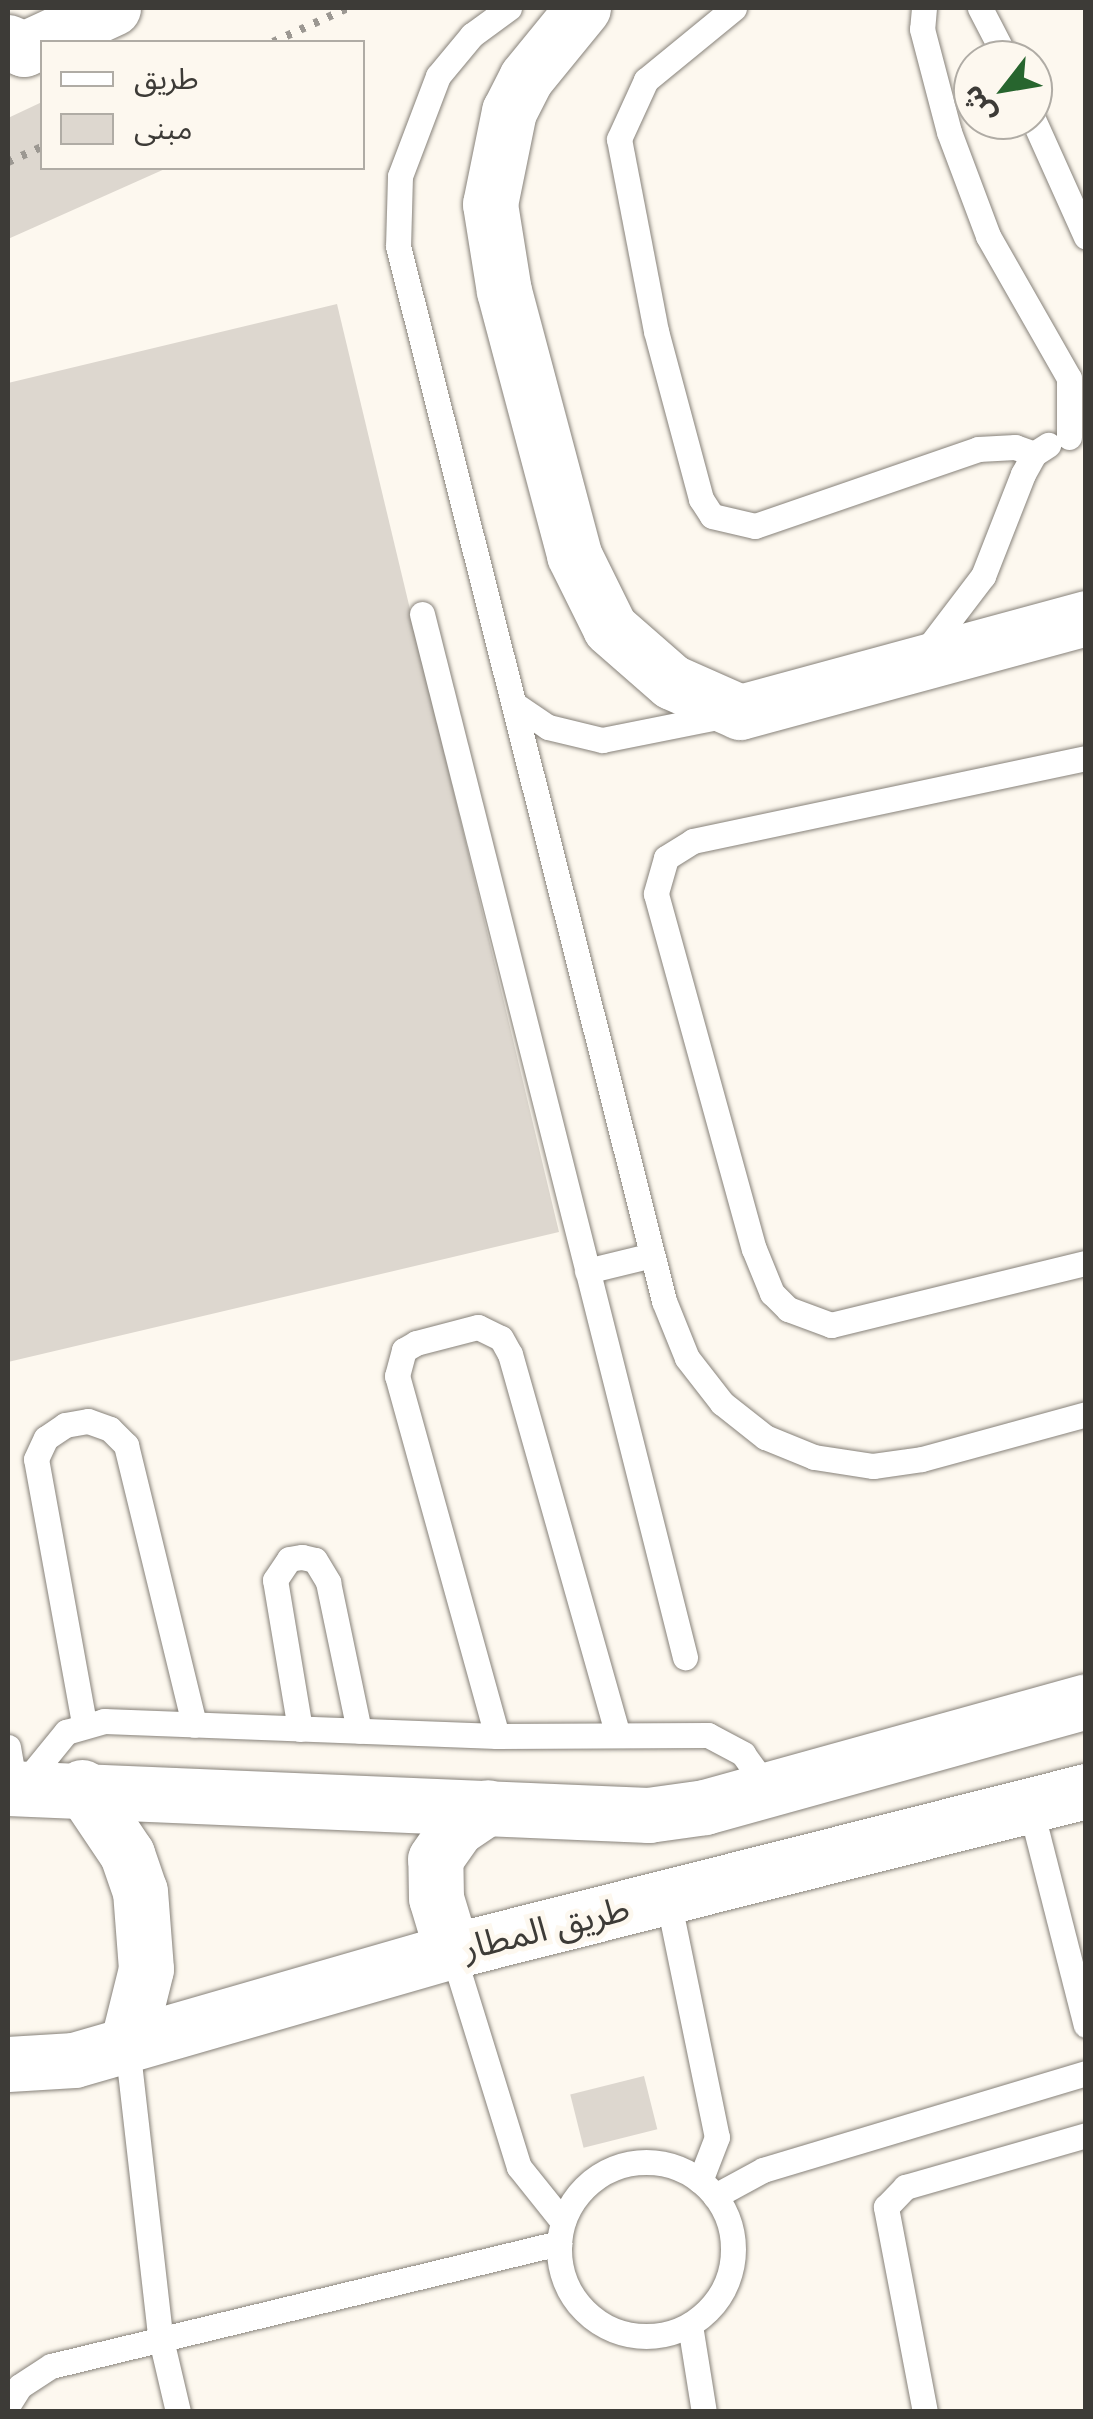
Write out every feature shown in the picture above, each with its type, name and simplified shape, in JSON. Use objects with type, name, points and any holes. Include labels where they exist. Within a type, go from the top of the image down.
[{"type":"street","points":[[13,49],[113,8]]},
{"type":"street","points":[[582,8],[526,78],[508,111],[493,172],[494,245],[588,592],[638,658],[702,699],[740,712],[916,664],[1074,628]]},
{"type":"street","points":[[13,1777],[82,1788],[648,1816],[769,1790],[1086,1701]]},
{"type":"street","points":[[82,1788],[108,1820],[140,1891],[146,1968],[128,2045]]},
{"type":"street","points":[[769,1790],[786,1872]]},
{"type":"street","name":"طريق المطار","points":[[16,2069],[128,2045],[452,1951],[786,1872],[1086,1790]]},
{"type":"street","points":[[452,1951],[432,1879],[435,1859],[444,1842],[488,1807]]},
{"type":"lane","points":[[509,8],[472,35],[438,76],[400,176],[398,246],[652,1256],[688,1358],[722,1403],[765,1437],[814,1457],[873,1466],[922,1458],[1086,1414]]},
{"type":"lane","points":[[734,8],[646,80],[619,139],[656,332],[701,499],[712,516],[755,526],[978,449],[1015,447],[1034,454],[1077,436],[1068,378],[988,236],[949,132],[922,30],[924,8]]},
{"type":"lane","points":[[980,8],[997,40]]},
{"type":"lane","points":[[1042,140],[1086,237]]},
{"type":"lane","points":[[916,664],[983,576],[1034,454]]},
{"type":"lane","points":[[422,614],[686,1657]]},
{"type":"lane","points":[[514,704],[548,726],[602,740],[740,712]]},
{"type":"lane","points":[[1086,758],[693,842],[666,858],[656,894],[754,1249],[772,1293],[788,1310],[831,1325],[1086,1264]]},
{"type":"lane","points":[[587,1271],[652,1256]]},
{"type":"lane","points":[[497,1736],[397,1376],[404,1350],[478,1327],[501,1338],[510,1354],[618,1732]]},
{"type":"lane","points":[[84,1723],[36,1459],[46,1438],[65,1424],[88,1421],[110,1429],[126,1445],[194,1725]]},
{"type":"lane","points":[[300,1729],[275,1580],[290,1558],[302,1556],[314,1560],[328,1582],[359,1732]]},
{"type":"lane","points":[[13,1777],[84,1723],[497,1736],[618,1732],[708,1735],[743,1754],[769,1790]]},
{"type":"lane","points":[[1030,1806],[1086,2026]]},
{"type":"lane","points":[[668,1899],[717,2137],[708,2189]]},
{"type":"lane","points":[[8,2404],[20,2386],[52,2366],[561,2232],[585,2186],[621,2166],[662,2163],[708,2189],[732,2234],[730,2276],[708,2312],[690,2324],[651,2336],[610,2328],[577,2302],[561,2232],[520,2167],[452,1951]]},
{"type":"lane","points":[[128,2045],[160,2335],[178,2412]]},
{"type":"lane","points":[[708,2189],[1086,2073]]},
{"type":"lane","points":[[925,2412],[886,2207],[905,2187],[1086,2135]]},
{"type":"lane","points":[[690,2324],[704,2412]]},
{"type":"building","points":[[40,103],[40,170],[163,170],[8,239],[8,118]]},
{"type":"building","points":[[337,304],[559,1232],[8,1362],[8,383]]},
{"type":"building","points":[[644,2076],[657,2129],[584,2148],[570,2094]]},
{"type":"railway","points":[[277,40],[348,8]]},
{"type":"railway","points":[[8,162],[40,148]]}]
